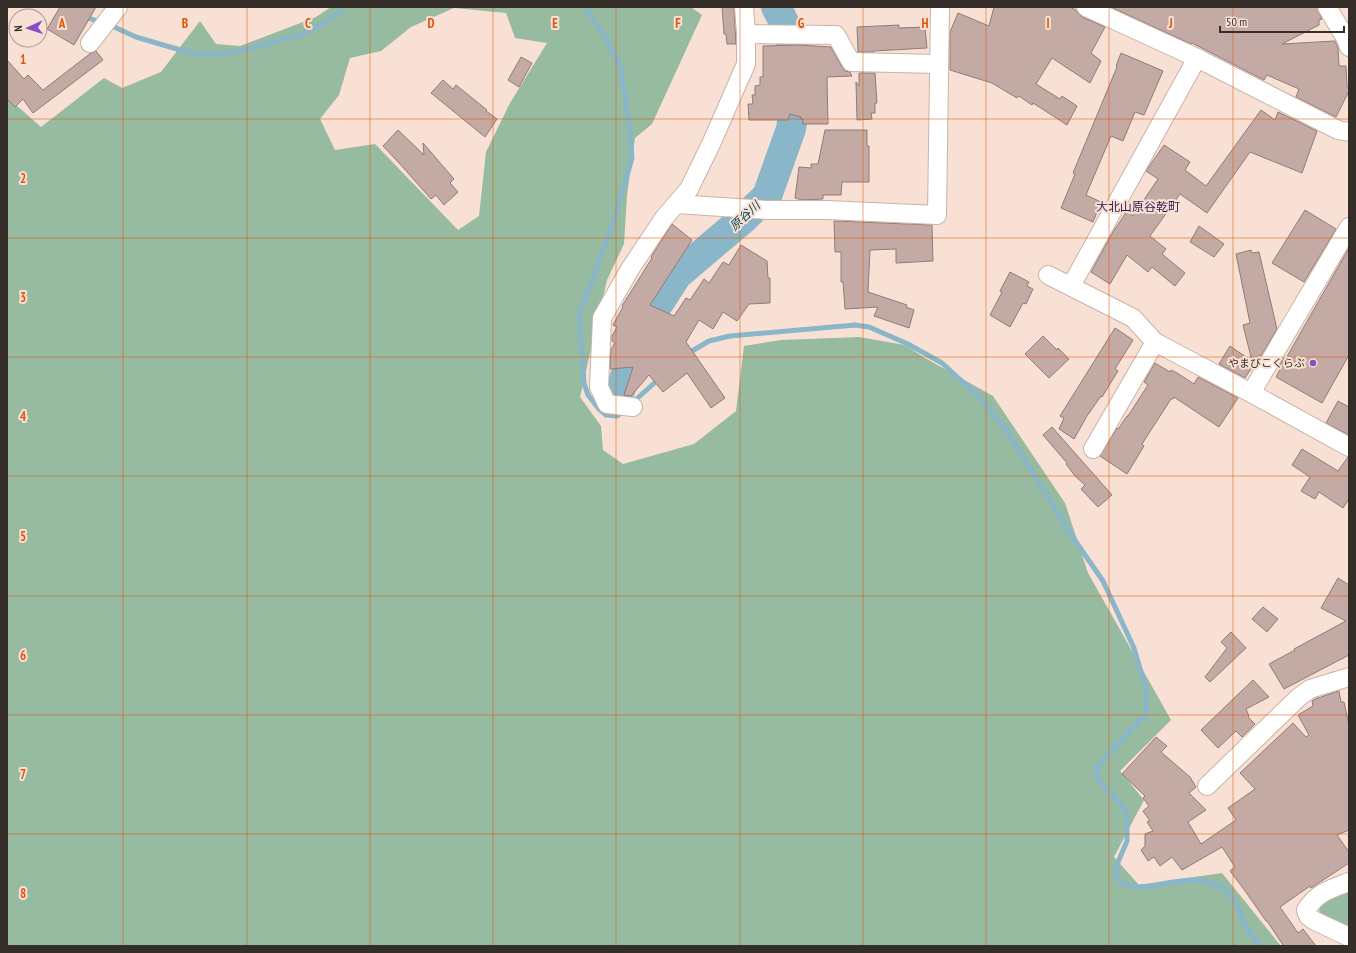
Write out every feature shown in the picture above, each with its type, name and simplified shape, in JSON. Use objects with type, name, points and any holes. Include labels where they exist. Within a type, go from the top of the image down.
[{"type":"street","points":[[90,43],[118,7]]},
{"type":"street","points":[[633,407],[607,404],[599,386],[602,318],[630,269],[664,218],[689,189],[711,144],[746,64],[744,7]]},
{"type":"street","points":[[676,204],[766,210],[826,210],[937,215],[940,7]]},
{"type":"street","points":[[1086,7],[1197,58],[1338,130],[1349,132]]},
{"type":"street","points":[[1327,7],[1348,40]]},
{"type":"street","points":[[746,34],[836,35],[851,62],[938,64]]},
{"type":"street","points":[[1071,286],[1197,58]]},
{"type":"street","points":[[1251,393],[1349,227]]},
{"type":"street","points":[[1048,275],[1133,318],[1155,342],[1349,447]]},
{"type":"street","points":[[1093,449],[1155,342]]},
{"type":"street","points":[[1207,786],[1299,697],[1310,689],[1349,677]]},
{"type":"street","points":[[1349,882],[1324,892],[1312,900],[1306,910],[1308,916],[1313,920],[1349,937]]},
{"type":"green space","points":[[331,7],[691,7],[702,15],[652,124],[635,138],[627,195],[624,244],[607,280],[580,397],[601,426],[603,450],[623,464],[694,444],[736,411],[744,346],[781,340],[859,337],[905,345],[925,358],[993,396],[1065,503],[1088,573],[1171,720],[1120,771],[1144,800],[1114,857],[1139,885],[1222,873],[1281,946],[7,946],[7,97],[41,127],[104,78],[122,88],[161,72],[200,21],[216,44],[240,46],[316,17]],"holes":[[[454,8],[506,13],[515,38],[547,43],[510,103],[486,152],[479,216],[458,230],[375,144],[335,150],[320,119],[339,95],[350,58],[381,51],[411,27]]]},
{"type":"green space","points":[[1349,889],[1349,928],[1319,912],[1320,905]]},
{"type":"building","points":[[60,7],[96,7],[74,45],[48,30]]},
{"type":"building","points":[[722,7],[734,7],[736,44],[727,44],[726,34],[724,34]]},
{"type":"building","points":[[994,7],[1070,7],[1076,10],[1082,17],[1105,27],[1091,53],[1101,61],[1090,83],[1052,58],[1036,84],[1060,99],[1062,96],[1077,106],[1067,125],[1033,103],[1032,105],[1019,96],[1017,98],[992,83],[950,70],[950,32],[958,13],[989,26]]},
{"type":"building","points":[[1111,7],[1317,7],[1322,19],[1319,20],[1319,25],[1282,44],[1335,41],[1338,48],[1339,66],[1346,66],[1347,86],[1349,87],[1349,91],[1336,117],[1296,97],[1299,89],[1267,75],[1264,80],[1192,43],[1191,44]]},
{"type":"building","points":[[899,25],[899,28],[925,27],[927,48],[858,52],[857,27]]},
{"type":"building","points":[[799,45],[831,47],[842,67],[845,71],[850,72],[852,76],[827,77],[828,124],[803,124],[803,119],[800,119],[801,117],[790,114],[788,120],[749,120],[748,104],[753,104],[752,95],[755,95],[755,86],[760,85],[760,77],[763,77],[763,46]]},
{"type":"building","points":[[96,51],[103,60],[33,113],[23,99],[15,107],[7,99],[7,60],[24,79],[28,75],[43,90],[91,53]]},
{"type":"building","points":[[1121,53],[1163,71],[1144,115],[1135,112],[1123,141],[1111,136],[1086,195],[1101,202],[1093,222],[1061,208],[1075,174],[1073,173],[1117,67],[1116,66]]},
{"type":"building","points":[[521,57],[532,63],[519,87],[508,80]]},
{"type":"building","points":[[859,73],[875,73],[877,103],[875,103],[875,113],[871,113],[872,119],[857,120],[856,82],[859,86]]},
{"type":"building","points":[[443,80],[453,89],[456,85],[497,119],[485,137],[431,93]]},
{"type":"building","points":[[1261,110],[1275,120],[1278,112],[1317,131],[1302,173],[1250,152],[1207,213],[1180,194],[1150,236],[1166,249],[1162,254],[1185,273],[1175,286],[1152,267],[1148,272],[1127,255],[1110,284],[1091,272],[1113,232],[1127,211],[1133,216],[1158,179],[1146,171],[1164,145],[1190,162],[1185,170],[1206,186]]},
{"type":"building","points":[[398,130],[424,155],[423,143],[454,179],[450,183],[458,192],[444,205],[436,195],[431,199],[383,146]]},
{"type":"building","points":[[825,130],[867,130],[867,146],[869,146],[869,182],[842,182],[841,195],[823,195],[823,199],[802,200],[795,198],[799,167],[811,168],[811,164],[818,164]]},
{"type":"building","points":[[1305,210],[1336,229],[1304,282],[1272,263]]},
{"type":"building","points":[[834,221],[932,225],[933,261],[896,263],[896,249],[870,250],[868,292],[907,305],[906,307],[914,310],[909,328],[874,316],[878,307],[845,309],[843,282],[841,282],[841,252],[835,252]]},
{"type":"building","points":[[672,224],[692,240],[650,305],[674,316],[686,298],[690,300],[704,279],[709,283],[723,262],[729,265],[741,245],[767,261],[768,278],[770,278],[770,303],[749,304],[737,321],[723,312],[713,329],[699,320],[686,342],[725,398],[711,408],[687,373],[663,392],[649,375],[631,396],[624,395],[633,367],[610,369],[611,349],[615,343],[612,341],[612,336],[617,327],[613,325],[623,307],[622,306]]},
{"type":"building","points":[[1199,226],[1224,244],[1214,257],[1190,242]]},
{"type":"building","points":[[1349,248],[1349,355],[1322,403],[1276,377],[1281,367],[1279,366],[1284,358],[1285,360]]},
{"type":"building","points":[[1251,250],[1252,253],[1259,252],[1277,329],[1261,356],[1260,355],[1245,378],[1219,364],[1230,346],[1252,361],[1243,325],[1250,323],[1236,254]]},
{"type":"building","points":[[1010,272],[1029,282],[1027,286],[1033,289],[1026,304],[1023,303],[1010,327],[990,315]]},
{"type":"building","points":[[1115,328],[1133,340],[1115,369],[1118,371],[1102,397],[1101,396],[1087,416],[1074,439],[1059,429],[1064,418],[1060,416]]},
{"type":"building","points":[[1043,336],[1057,350],[1058,348],[1069,359],[1049,378],[1025,354]]},
{"type":"building","points":[[1155,363],[1170,372],[1171,370],[1177,373],[1194,384],[1198,377],[1238,398],[1219,427],[1174,397],[1171,399],[1142,444],[1144,446],[1127,474],[1100,456],[1117,428],[1118,429],[1128,416],[1148,385],[1144,382]]},
{"type":"building","points":[[1338,401],[1349,407],[1349,435],[1326,423]]},
{"type":"building","points":[[1052,427],[1112,495],[1098,507],[1081,489],[1085,485],[1075,476],[1066,464],[1067,463],[1043,435]]},
{"type":"building","points":[[1302,449],[1338,471],[1349,457],[1349,499],[1343,508],[1319,492],[1315,499],[1301,491],[1310,477],[1292,465]]},
{"type":"building","points":[[1338,578],[1349,585],[1349,655],[1284,689],[1269,664],[1346,621],[1321,608]]},
{"type":"building","points":[[1263,607],[1278,619],[1267,632],[1252,619]]},
{"type":"building","points":[[1231,632],[1246,648],[1210,682],[1205,677],[1227,648],[1221,642]]},
{"type":"building","points":[[1253,680],[1269,697],[1246,709],[1249,716],[1248,717],[1255,724],[1242,737],[1236,731],[1218,748],[1201,730]]},
{"type":"building","points":[[1339,691],[1341,702],[1344,702],[1349,725],[1349,830],[1337,835],[1349,852],[1349,863],[1311,888],[1310,886],[1280,907],[1298,933],[1303,929],[1316,946],[1281,946],[1283,945],[1267,921],[1230,871],[1235,867],[1222,847],[1182,870],[1172,857],[1160,866],[1154,857],[1148,861],[1141,850],[1145,846],[1145,834],[1153,831],[1147,822],[1150,821],[1143,811],[1149,806],[1143,798],[1145,796],[1122,774],[1156,737],[1167,746],[1161,752],[1190,777],[1196,787],[1189,793],[1206,810],[1188,822],[1201,844],[1236,820],[1228,808],[1255,789],[1240,773],[1293,723],[1306,737],[1309,735],[1298,715],[1313,706],[1312,701],[1315,699]]},
{"type":"waterway","points":[[112,26],[136,37],[194,54],[221,54],[248,49],[303,34],[324,23],[344,7]]},
{"type":"waterway","name":"原谷川","points":[[618,396],[646,323],[677,275],[743,219],[767,196],[791,129],[794,109],[792,45],[785,24],[776,7]]},
{"type":"waterway","points":[[586,9],[605,37],[620,66],[628,115],[632,158],[617,211],[579,313],[584,383],[588,395],[606,415],[617,416],[624,410]]},
{"type":"waterway","points":[[83,16],[97,21]]},
{"type":"waterway","points":[[687,354],[709,341],[730,336],[855,325],[869,327],[908,344],[942,363],[978,396],[1005,428],[1072,536],[1103,581],[1134,648],[1146,689],[1145,715],[1097,766],[1097,779],[1124,808],[1127,816],[1127,841],[1118,862],[1116,874],[1119,881],[1131,886],[1143,887],[1186,880],[1201,880],[1216,884],[1233,897],[1246,926],[1261,946]]},
{"type":"waterway","points":[[632,403],[660,378]]},
{"type":"place","name":"やまびこくらぶ","points":[[1313,363]]},
{"type":"district","name":"大北山原谷乾町","points":[[1138,207]]}]
